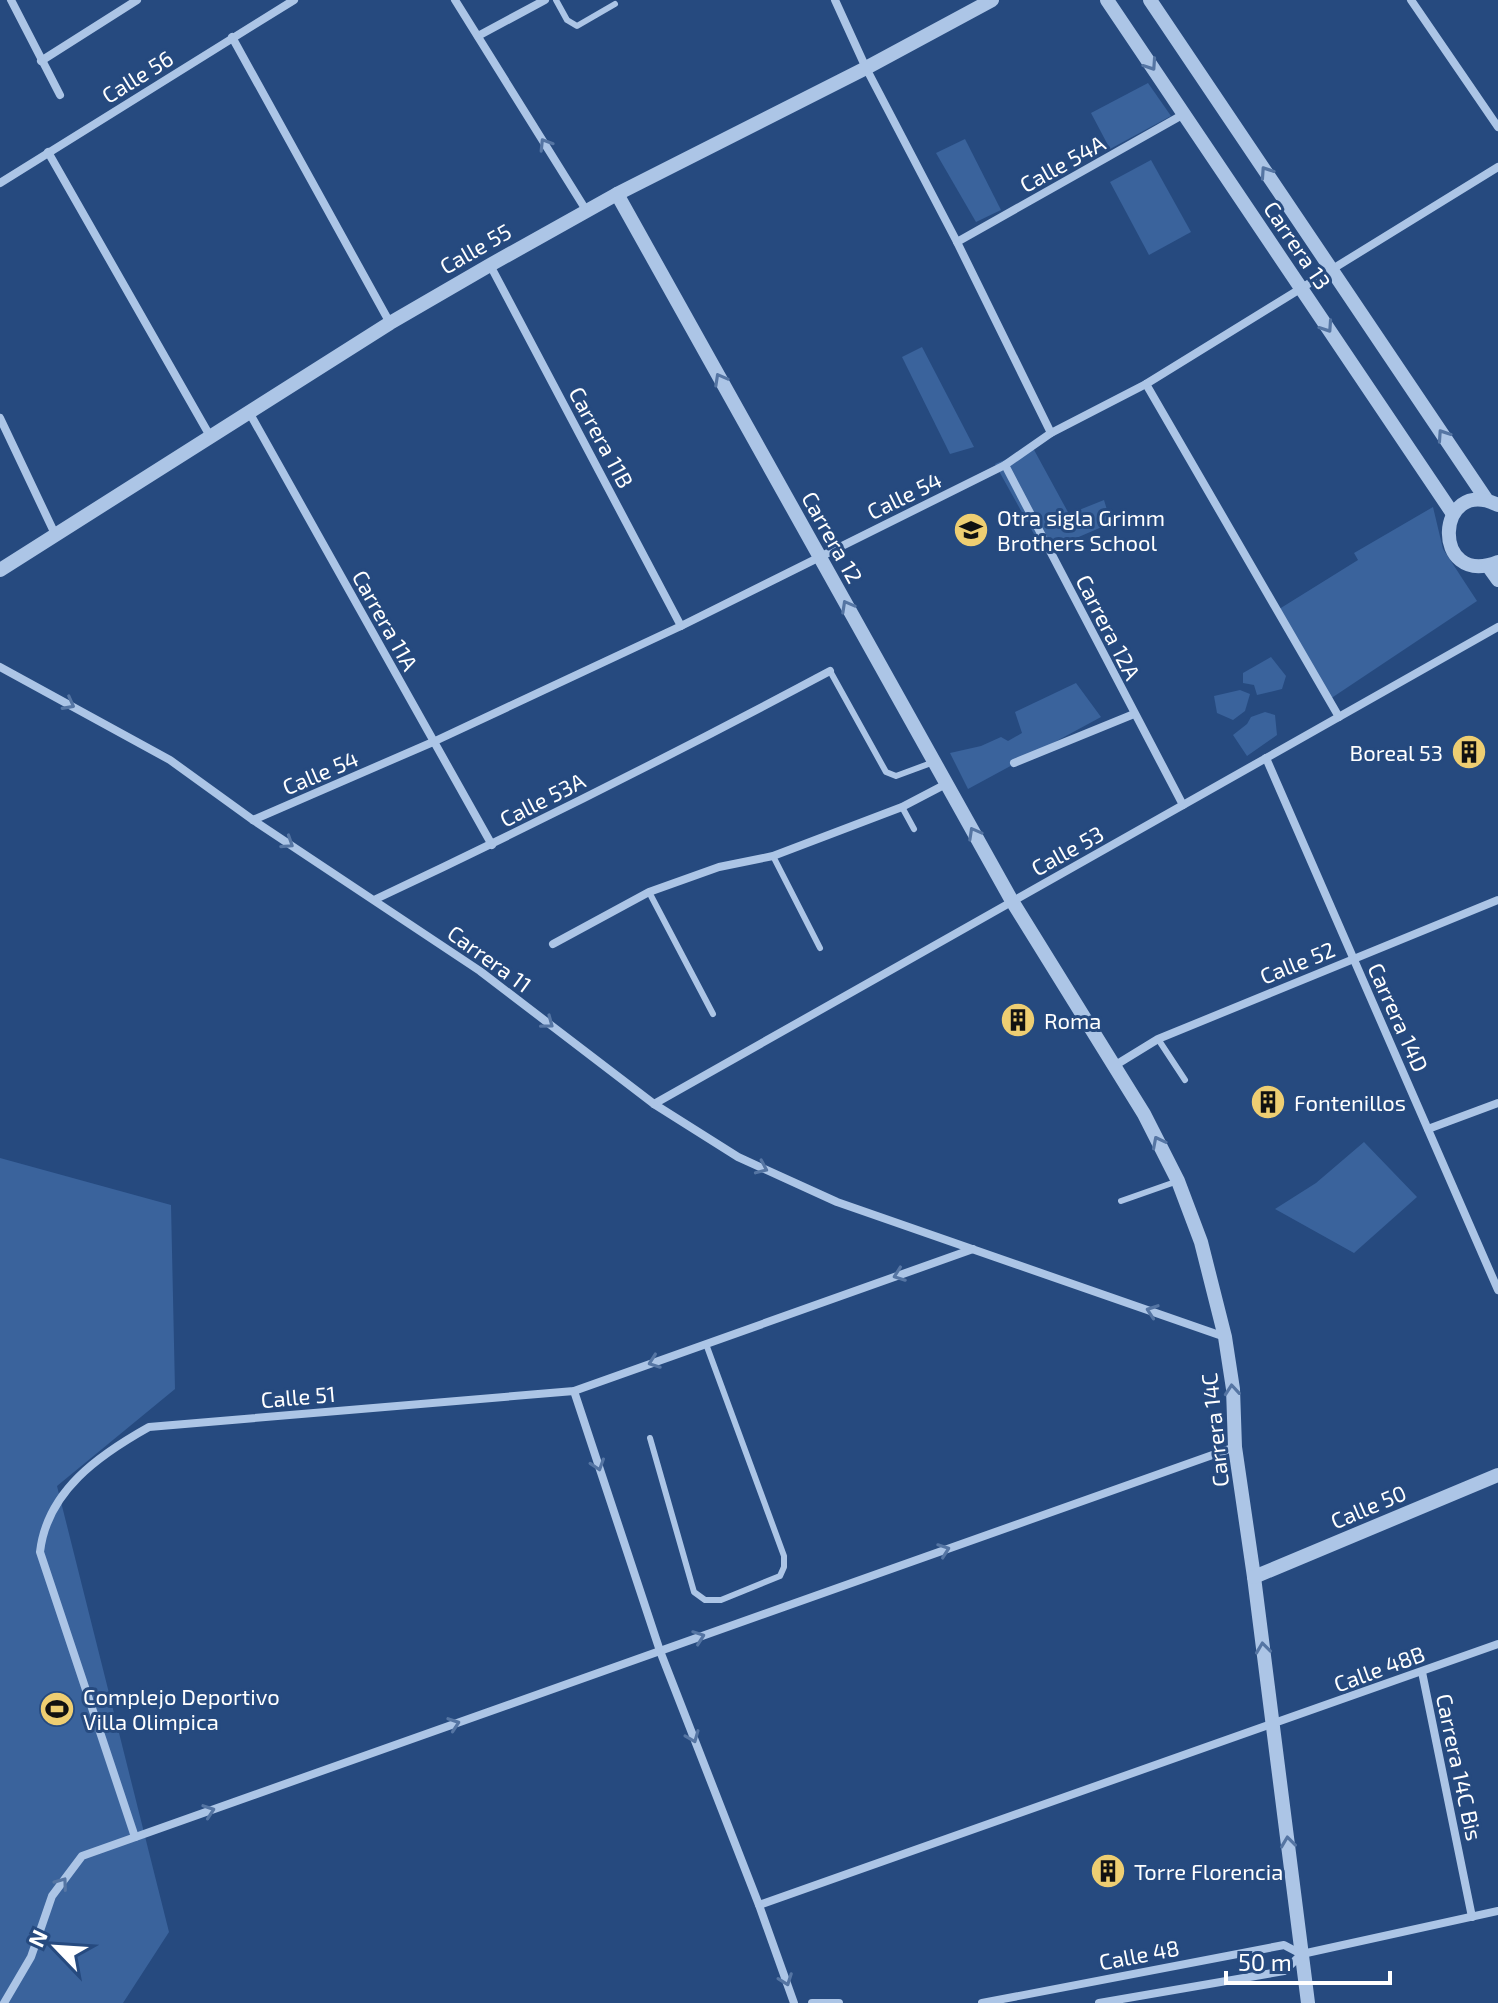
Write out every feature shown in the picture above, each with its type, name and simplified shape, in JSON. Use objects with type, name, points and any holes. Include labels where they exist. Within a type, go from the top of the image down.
[{"type":"street","points":[[11,0],[60,95]]},
{"type":"street","points":[[41,61],[137,0]]},
{"type":"street","name":"Calle 56","points":[[0,183],[294,0]]},
{"type":"street","points":[[455,0],[586,210]]},
{"type":"street","points":[[478,36],[545,0]]},
{"type":"street","points":[[835,0],[866,68],[957,242],[1051,433]]},
{"type":"street","name":"Calle 55","points":[[0,570],[390,323],[490,265],[586,210],[866,68],[992,0]]},
{"type":"street","name":"Carrera 13","points":[[1107,0],[1453,514]]},
{"type":"street","name":"Carrera 13","points":[[1150,0],[1333,271],[1494,501]]},
{"type":"street","points":[[1411,0],[1498,127]]},
{"type":"street","points":[[232,37],[390,323]]},
{"type":"street","name":"Calle 54A","points":[[957,242],[1184,114]]},
{"type":"street","points":[[48,152],[210,436]]},
{"type":"street","name":"Calle 54","points":[[253,820],[433,742],[681,626],[1005,465],[1051,433],[1146,384],[1333,271],[1498,167]]},
{"type":"street","name":"Carrera 12","points":[[617,194],[1012,901]]},
{"type":"street","name":"Carrera 11B","points":[[490,265],[681,626]]},
{"type":"street","points":[[1146,384],[1339,717]]},
{"type":"street","name":"Carrera 11A","points":[[249,412],[492,845]]},
{"type":"street","points":[[0,418],[55,534]]},
{"type":"street","name":"Carrera 12A","points":[[1005,465],[1183,805]]},
{"type":"street","points":[[1494,501],[1474,500],[1462,505],[1453,514],[1447,536],[1457,556],[1466,563],[1493,564],[1498,580]]},
{"type":"street","name":"Calle 53","points":[[654,1104],[1498,627]]},
{"type":"street","name":"Carrera 11","points":[[0,667],[170,760],[253,820],[480,971],[654,1104],[752,1164],[837,1202],[1225,1337]]},
{"type":"street","name":"Calle 53A","points":[[376,899],[492,845],[723,729],[830,671]]},
{"type":"street","points":[[1014,763],[1134,714]]},
{"type":"street","name":"Carrera 14D","points":[[1266,758],[1497,1284]]},
{"type":"street","points":[[553,944],[649,892],[719,867],[773,856],[902,807],[946,784]]},
{"type":"street","name":"Calle 52","points":[[1114,1066],[1158,1039],[1498,900]]},
{"type":"street","name":"Carrera 14C","points":[[1012,901],[1144,1114],[1178,1181],[1201,1242],[1225,1337],[1233,1389],[1235,1447],[1308,2003]]},
{"type":"street","points":[[1428,1129],[1498,1103]]},
{"type":"street","name":"Calle 51","points":[[135,1837],[40,1552],[43,1530],[55,1506],[83,1471],[110,1449],[149,1427],[574,1391],[973,1249]]},
{"type":"street","points":[[574,1391],[660,1651],[794,2003]]},
{"type":"street","points":[[4,2003],[31,1957],[52,1896],[82,1856],[1235,1447]]},
{"type":"street","name":"Calle 50","points":[[1254,1577],[1498,1475]]},
{"type":"street","name":"Calle 48B","points":[[759,1905],[1498,1644]]},
{"type":"street","name":"Carrera 14C Bis","points":[[1422,1672],[1472,1917]]},
{"type":"street","name":"Calle 48","points":[[1099,2003],[1284,1971],[1302,1954],[1498,1911]]},
{"type":"street","name":"Calle 48","points":[[982,2003],[1284,1945],[1302,1954]]},
{"type":"street","points":[[1180,1990],[1184,2003]]},
{"type":"street","points":[[812,2003],[839,2003]]},
{"type":"lane","points":[[556,0],[567,20],[577,26],[615,4]]},
{"type":"lane","points":[[830,671],[886,772],[896,776],[934,762]]},
{"type":"lane","points":[[902,807],[914,829]]},
{"type":"lane","points":[[773,856],[820,948]]},
{"type":"lane","points":[[649,892],[713,1014]]},
{"type":"lane","points":[[1158,1039],[1185,1080]]},
{"type":"lane","points":[[1121,1201],[1178,1181]]},
{"type":"lane","points":[[650,1438],[694,1592],[705,1600],[721,1600],[780,1576],[784,1556],[706,1344]]},
{"type":"shaded area","points":[[1148,83],[1171,116],[1110,149],[1091,113]]},
{"type":"shaded area","points":[[965,139],[1001,210],[976,222],[936,153]]},
{"type":"shaded area","points":[[1151,160],[1191,232],[1149,255],[1110,182]]},
{"type":"shaded area","points":[[922,347],[974,447],[950,454],[902,357]]},
{"type":"shaded area","points":[[1033,448],[1069,514],[1104,500],[1111,523],[1044,552],[995,464]]},
{"type":"shaded area","points":[[1433,507],[1443,549],[1477,601],[1330,699],[1276,611],[1358,560],[1354,553]]},
{"type":"shaded area","points":[[1271,657],[1286,676],[1282,689],[1257,695],[1254,685],[1243,683],[1243,673]]},
{"type":"shaded area","points":[[1076,683],[1101,717],[968,789],[950,753],[981,746],[1001,737],[1008,741],[1022,733],[1015,712]]},
{"type":"shaded area","points":[[1240,690],[1250,694],[1245,711],[1233,720],[1217,713],[1214,696]]},
{"type":"shaded area","points":[[1265,712],[1275,715],[1277,735],[1247,756],[1233,735],[1251,717]]},
{"type":"shaded area","points":[[1364,1142],[1417,1197],[1354,1253],[1275,1209],[1316,1183]]},
{"type":"shaded area","name":"Complejo Deportivo Villa Olimpica","points":[[0,1158],[171,1205],[175,1389],[57,1486],[169,1932],[123,2003],[0,2003]]},
{"type":"place","name":"Otra sigla Grimm Brothers School","points":[[971,530]]},
{"type":"place","name":"Boreal 53","points":[[1469,752]]},
{"type":"place","name":"Roma","points":[[1018,1020]]},
{"type":"place","name":"Fontenillos","points":[[1268,1102]]},
{"type":"place","name":"Complejo Deportivo Villa Olimpica","points":[[57,1709]]},
{"type":"place","name":"Torre Florencia","points":[[1108,1871]]}]
